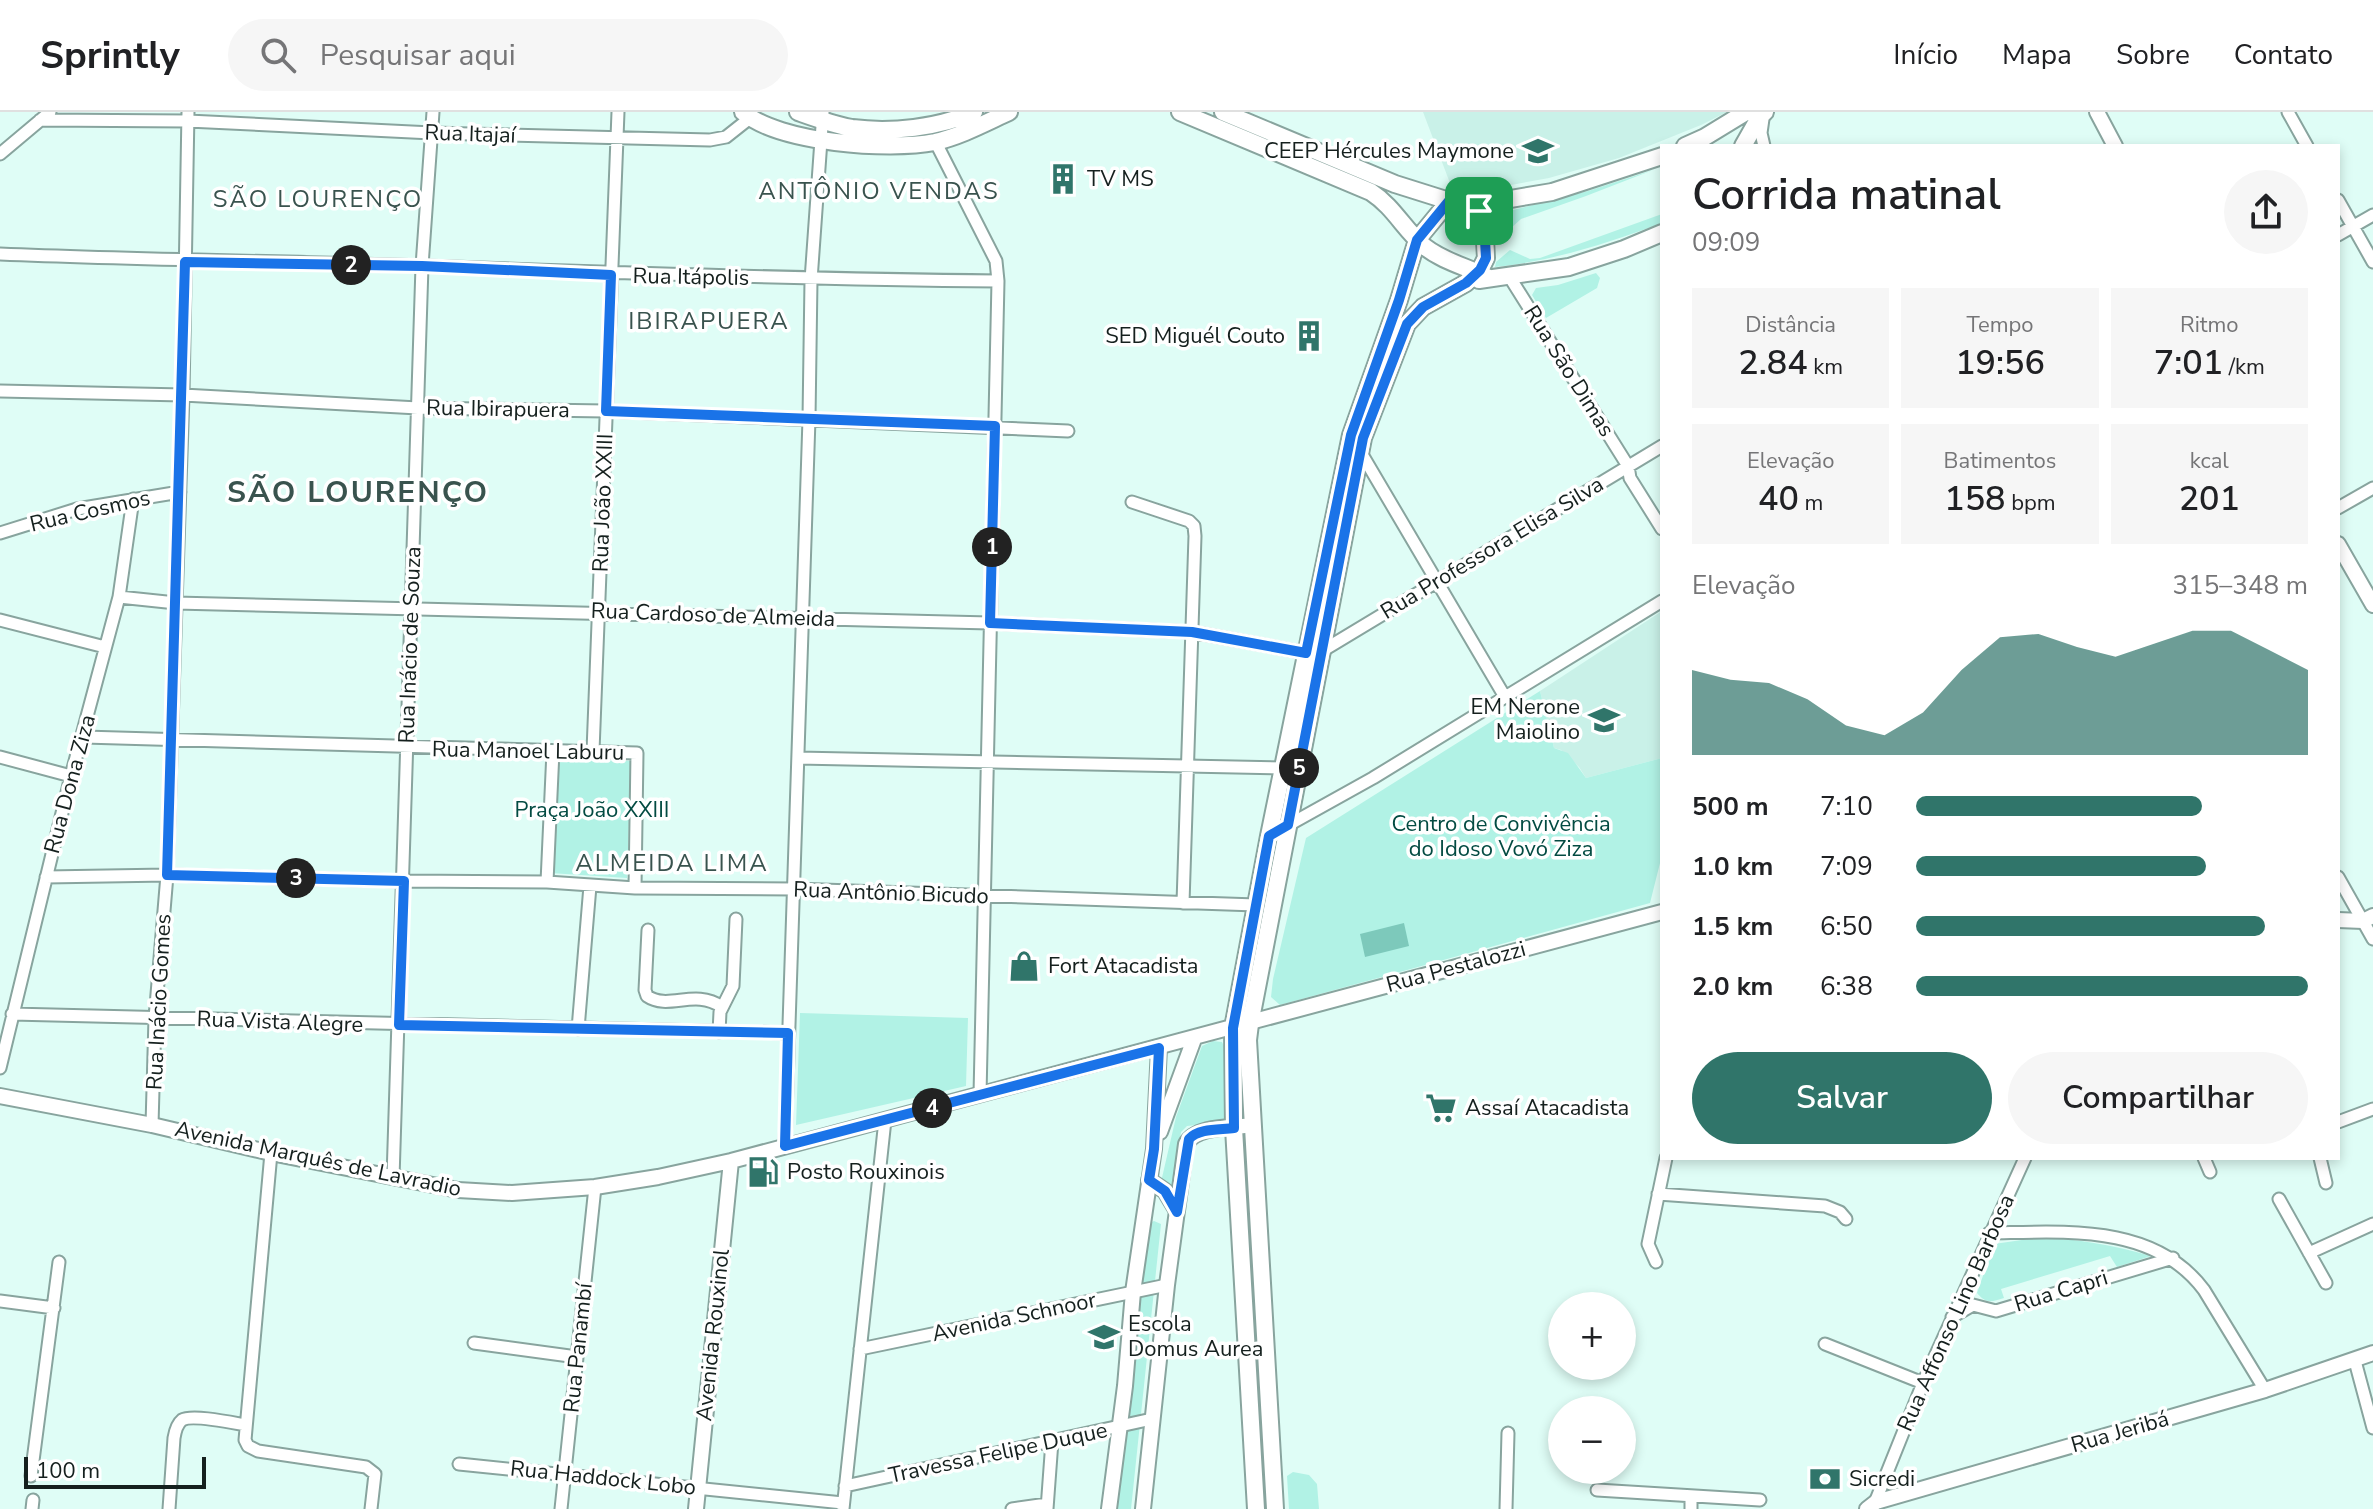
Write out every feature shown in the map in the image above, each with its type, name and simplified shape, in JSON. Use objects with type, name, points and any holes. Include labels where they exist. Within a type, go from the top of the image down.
[{"type":"main road","points":[[797,112],[823,116],[850,128],[930,126],[970,130],[1009,112]]},
{"type":"main road","points":[[751,114],[785,133],[895,146],[930,126],[974,112]]},
{"type":"main road","points":[[1180,112],[1371,192],[1391,208],[1417,240],[1478,278]]},
{"type":"main road","points":[[1223,112],[1383,179],[1449,201],[1475,205],[1552,192],[1660,157]]},
{"type":"main road","points":[[1689,144],[1746,112]]},
{"type":"main road","points":[[1744,144],[1760,116],[1766,112]]},
{"type":"main road","points":[[2097,112],[2114,144]]},
{"type":"main road","points":[[1275,1509],[1248,1040],[1250,1024],[1288,825],[1351,435],[1417,240],[1449,201]]},
{"type":"main road","points":[[1475,205],[1485,240],[1486,258],[1478,278]]},
{"type":"main road","points":[[1256,1509],[1234,1128],[1233,1028],[1269,836],[1360,451],[1407,324],[1423,307],[1478,278],[1569,267],[1660,234]]},
{"type":"main road","points":[[2340,547],[2373,605]]},
{"type":"main road","name":"Rua Pestalozzi","points":[[1250,1024],[1660,913]]},
{"type":"main road","points":[[2340,920],[2368,918]]},
{"type":"main road","points":[[1109,1509],[1133,1292],[1154,1149],[1159,1048],[1250,1024]]},
{"type":"main road","points":[[1154,1149],[1194,1039]]},
{"type":"main road","name":"Avenida Marquês de Lavradio","points":[[0,1096],[152,1125],[393,1178],[458,1190],[512,1193],[595,1187],[731,1161],[1159,1048]]},
{"type":"main road","points":[[1143,1509],[1167,1285],[1189,1139],[1203,1132],[1253,1125]]},
{"type":"main road","name":"Avenida Rouxinol","points":[[696,1509],[731,1161]]},
{"type":"main road","points":[[1149,1180],[1165,1191],[1177,1212]]},
{"type":"main road","name":"Rua Jeribá","points":[[1872,1507],[2265,1390],[2373,1353]]},
{"type":"street","name":"Rua Inácio de Souza","points":[[393,1178],[422,266],[433,112]]},
{"type":"street","name":"Rua João XXIII","points":[[593,751],[618,112]]},
{"type":"street","points":[[1764,144],[1761,128],[1766,112]]},
{"type":"street","points":[[2288,112],[2302,144]]},
{"type":"street","name":"Rua Itajaí","points":[[45,116],[188,116],[432,133],[710,140],[726,137],[751,114]]},
{"type":"street","points":[[0,154],[45,116]]},
{"type":"street","name":"Rua Inácio Gomes","points":[[152,1125],[155,1018],[167,875],[183,395],[188,116]]},
{"type":"street","points":[[785,1146],[811,280],[823,116]]},
{"type":"street","points":[[930,126],[996,261],[998,281],[980,1095]]},
{"type":"street","points":[[2340,204],[2373,262]]},
{"type":"street","points":[[2340,234],[2373,215]]},
{"type":"street","name":"Rua Itápolis","points":[[0,254],[185,262],[422,266],[611,275],[998,281]]},
{"type":"street","name":"Rua São Dimas","points":[[1509,276],[1628,466],[1630,478],[1660,526]]},
{"type":"street","name":"Rua Ibirapuera","points":[[0,391],[183,395],[418,408],[606,411],[1068,431]]},
{"type":"street","name":"Rua Professora Elisa Silva","points":[[1314,652],[1660,447]]},
{"type":"street","points":[[1360,451],[1505,697]]},
{"type":"street","points":[[2340,507],[2373,488]]},
{"type":"street","name":"Rua Cosmos","points":[[0,533],[77,509],[180,492]]},
{"type":"street","name":"Rua Dona Ziza","points":[[0,1068],[71,776],[84,737],[119,597],[133,499]]},
{"type":"street","points":[[1132,502],[1189,521],[1194,526],[1183,903]]},
{"type":"street","name":"Rua Cardoso de Almeida","points":[[119,597],[176,603],[801,617],[1192,632],[1314,652]]},
{"type":"street","points":[[1269,836],[1373,778],[1660,602]]},
{"type":"street","points":[[0,620],[105,647]]},
{"type":"street","name":"Rua Manoel Laburu","points":[[84,737],[637,753],[635,888]]},
{"type":"street","points":[[547,882],[553,751]]},
{"type":"street","points":[[0,757],[71,776]]},
{"type":"street","points":[[798,758],[1284,768]]},
{"type":"street","name":"Rua Antônio Bicudo","points":[[46,877],[167,875],[547,882],[635,888],[794,889],[1256,905]]},
{"type":"street","points":[[2340,880],[2368,918],[2373,939]]},
{"type":"street","points":[[578,1029],[590,886]]},
{"type":"street","points":[[719,1032],[722,1007],[733,986],[736,919]]},
{"type":"street","points":[[648,930],[647,996],[661,1001],[706,998],[722,1007]]},
{"type":"street","name":"Rua Vista Alegre","points":[[12,1014],[788,1033]]},
{"type":"street","points":[[2340,1121],[2373,1109]]},
{"type":"street","points":[[843,1506],[885,1120]]},
{"type":"street","points":[[271,1153],[245,1440],[248,1446],[258,1451],[366,1467],[375,1474],[371,1509]]},
{"type":"street","points":[[1656,1262],[1648,1244],[1666,1160]]},
{"type":"street","name":"Rua Affonso Lino Barbosa","points":[[1872,1507],[1923,1383],[2024,1160]]},
{"type":"street","points":[[2205,1160],[2210,1172]]},
{"type":"street","points":[[2320,1160],[2326,1183]]},
{"type":"street","name":"Rua Panambí","points":[[561,1509],[595,1187]]},
{"type":"street","points":[[1658,1194],[1825,1206],[1840,1212],[1846,1219]]},
{"type":"street","points":[[2279,1199],[2326,1283]]},
{"type":"street","points":[[2309,1253],[2373,1224]]},
{"type":"street","name":"Rua Capri","points":[[1989,1233],[2093,1234],[2133,1242],[2173,1258],[2193,1275],[2204,1290],[2265,1390]]},
{"type":"street","name":"Rua Capri","points":[[1952,1317],[1973,1305],[1996,1311],[2173,1258]]},
{"type":"street","points":[[31,1476],[59,1262]]},
{"type":"street","name":"Avenida Schnoor","points":[[860,1349],[1167,1285]]},
{"type":"street","points":[[0,1301],[54,1308]]},
{"type":"street","points":[[474,1343],[577,1357]]},
{"type":"street","points":[[1825,1344],[1923,1383]]},
{"type":"street","points":[[2355,1361],[2373,1428]]},
{"type":"street","points":[[169,1509],[174,1438],[182,1420],[191,1418],[246,1425]]},
{"type":"street","name":"Travessa Felipe Duque","points":[[845,1486],[1152,1419]]},
{"type":"street","points":[[1506,1509],[1508,1433]]},
{"type":"street","points":[[1012,1509],[1047,1506],[1052,1441]]},
{"type":"street","name":"Rua Haddock Lobo","points":[[459,1464],[843,1506]]},
{"type":"street","points":[[1597,1490],[1760,1500]]},
{"type":"street","points":[[1691,1496],[1691,1509]]},
{"type":"shaded area","name":"CEEP Hércules Maymone","points":[[1423,112],[1727,112],[1619,158],[1549,178],[1489,189],[1453,191]]},
{"type":"shaded area","name":"EM Nerone Maiolino","points":[[1660,612],[1660,759],[1586,778],[1561,750],[1554,748],[1540,691]]},
{"type":"shaded area","points":[[1404,923],[1409,946],[1365,957],[1360,934]]},
{"type":"green space","points":[[1653,170],[1521,219],[1510,229],[1489,216],[1488,211],[1501,213],[1588,191]]},
{"type":"green space","points":[[1660,215],[1660,224],[1601,244],[1559,256],[1495,267],[1496,262],[1510,250],[1530,259]]},
{"type":"green space","points":[[1596,273],[1600,278],[1597,288],[1546,318],[1532,295],[1536,288],[1558,285]]},
{"type":"green space","name":"Centro de Convivência do Idoso Vovó Ziza","points":[[1540,691],[1554,748],[1568,753],[1586,778],[1660,759],[1660,863],[1650,903],[1280,1005],[1271,997],[1273,979],[1306,838]]},
{"type":"green space","name":"Praça João XXIII","points":[[556,760],[631,761],[627,878],[550,873]]},
{"type":"green space","points":[[800,1013],[968,1018],[966,1086],[796,1125]]},
{"type":"green space","points":[[1213,1041],[1222,1042],[1225,1048],[1227,1122],[1187,1126],[1181,1132],[1173,1194],[1161,1182],[1176,1117],[1202,1046]]},
{"type":"green space","points":[[1154,1221],[1161,1224],[1131,1509],[1116,1509],[1148,1224]]},
{"type":"green space","points":[[2036,1238],[2094,1243],[2151,1256],[2117,1267],[2110,1256],[2001,1289],[2004,1298],[1989,1301],[1980,1297],[1977,1293],[1994,1244]]},
{"type":"green space","points":[[1293,1472],[1309,1475],[1317,1484],[1319,1509],[1289,1509],[1287,1476]]},
{"type":"place","name":"CEEP Hércules Maymone","points":[[1538,151]]},
{"type":"place","name":"TV MS","points":[[1063,179]]},
{"type":"place","name":"SED Miguél Couto","points":[[1309,336]]},
{"type":"place","name":"EM Nerone Maiolino","points":[[1604,720]]},
{"type":"place","name":"Fort Atacadista","points":[[1024,966]]},
{"type":"place","name":"Assaí Atacadista","points":[[1441,1108]]},
{"type":"place","name":"Posto Rouxinois","points":[[763,1172]]},
{"type":"place","name":"Escola Domus Aurea","points":[[1104,1337]]},
{"type":"place","name":"Sicredi","points":[[1825,1479]]},
{"type":"district","name":"ANTÔNIO VENDAS","points":[[879,191]]},
{"type":"district","name":"SÃO LOURENÇO","points":[[318,199]]},
{"type":"district","name":"IBIRAPUERA","points":[[709,321]]},
{"type":"district","name":"SÃO LOURENÇO","points":[[358,492]]},
{"type":"district","name":"ALMEIDA LIMA","points":[[672,863]]},
{"type":"route","points":[[1449,201],[1475,205],[1479,211],[1486,258],[1479,273],[1413,314],[1363,438],[1288,825],[1269,836],[1233,1028],[1234,1128],[1203,1132],[1189,1139],[1177,1212],[1165,1191],[1149,1180],[1154,1149],[1159,1048],[785,1146],[788,1033],[399,1025],[404,881],[167,875],[185,262],[422,266],[611,275],[606,411],[995,426],[990,623],[1192,632],[1306,653],[1351,435],[1417,240],[1449,201]]}]
